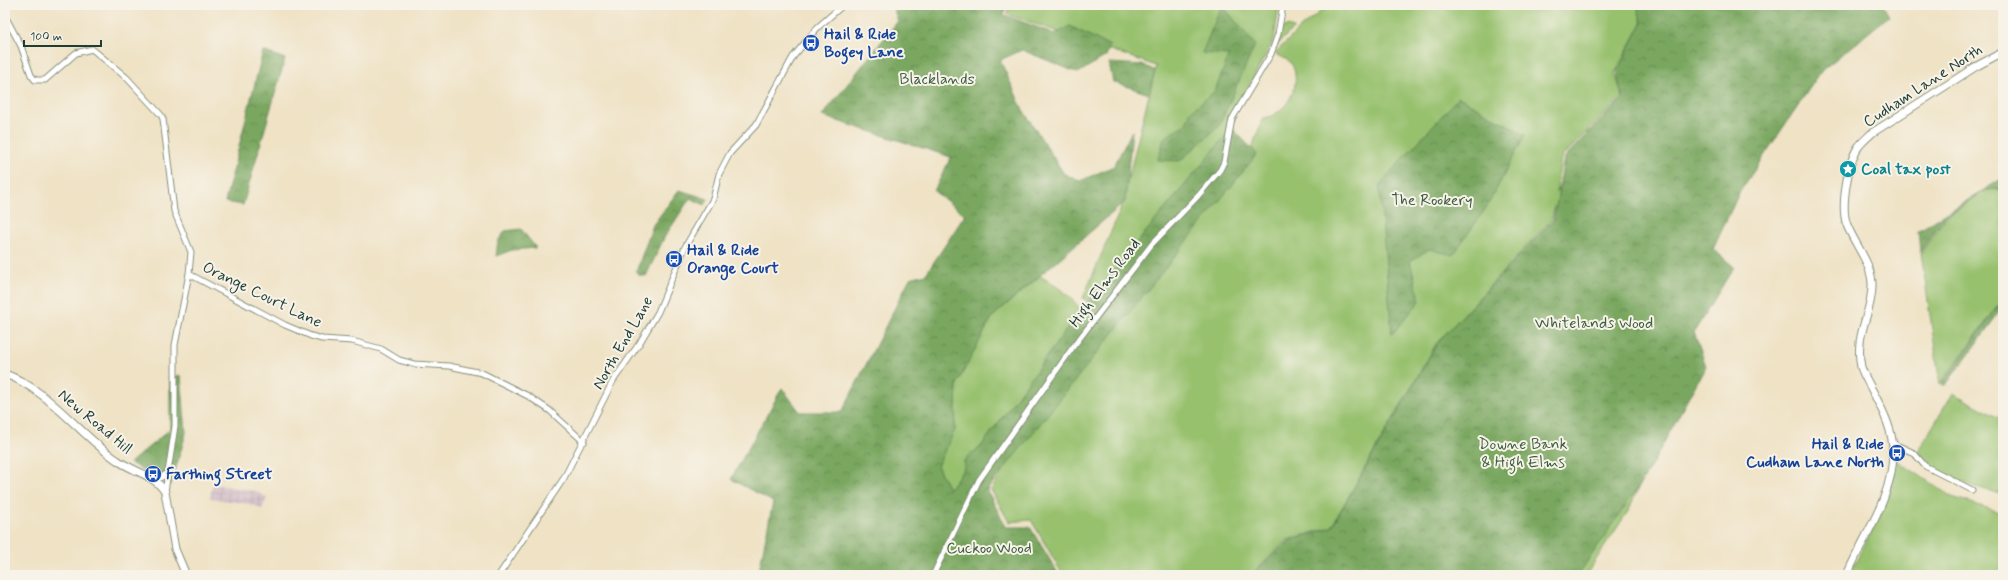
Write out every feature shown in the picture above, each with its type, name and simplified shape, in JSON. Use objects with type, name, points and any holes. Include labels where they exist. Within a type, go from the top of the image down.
[{"type":"street","name":"North End Lane","points":[[499,575],[564,478],[584,442],[613,382],[639,344],[658,312],[685,247],[713,199],[719,174],[730,153],[756,125],[793,58],[818,27],[843,5]]},
{"type":"street","name":"High Elms Road","points":[[933,575],[979,480],[1073,347],[1152,244],[1198,196],[1220,170],[1224,162],[1232,119],[1271,54],[1278,34],[1283,5]]},
{"type":"street","points":[[5,16],[20,46],[34,80],[45,80],[76,53],[92,49],[126,78],[163,119],[174,211],[191,252],[189,274],[175,345],[176,426],[165,492],[175,549],[186,575]]},
{"type":"street","name":"Cudham Lane North","points":[[1847,575],[1856,554],[1879,512],[1891,475],[1893,453],[1890,428],[1861,368],[1860,362],[1860,336],[1872,283],[1868,268],[1847,223],[1844,205],[1850,162],[1859,146],[1872,133],[1975,67],[2003,52]]},
{"type":"street","name":"Orange Court Lane","points":[[189,274],[285,325],[311,336],[322,339],[352,341],[382,349],[399,360],[414,364],[449,366],[482,373],[510,386],[538,403],[568,426],[584,442]]},
{"type":"street","name":"New Road Hill","points":[[5,374],[29,386],[72,421],[101,449],[123,464],[156,481],[165,492]]},
{"type":"street","points":[[1892,443],[1914,453],[1925,466],[1972,490]]},
{"type":"street","points":[[156,481],[168,473]]},
{"type":"shaded area","points":[[213,484],[255,491],[267,498],[262,509],[250,504],[210,498]]},
{"type":"green space","points":[[892,5],[1005,5],[1004,15],[1055,34],[1070,26],[1110,46],[1106,56],[1078,73],[1022,50],[1000,60],[1023,110],[1064,174],[1080,181],[1114,166],[1132,131],[1125,202],[992,317],[957,384],[955,430],[937,466],[949,489],[964,469],[964,461],[969,455],[980,448],[1077,315],[1232,128],[1257,154],[987,490],[1006,527],[1030,527],[1059,575],[770,575],[759,570],[773,502],[731,479],[782,388],[800,412],[842,412],[910,278],[926,274],[965,215],[934,191],[951,157],[822,116],[898,21]]},
{"type":"green space","points":[[1008,5],[1279,5],[1274,40],[1235,111],[1222,160],[1097,309],[1083,298],[1121,208],[1156,66],[1007,14]]},
{"type":"green space","points":[[1222,5],[1255,45],[1219,126],[1180,161],[1158,160],[1164,138],[1186,124],[1191,111],[1215,91],[1229,55],[1202,53]]},
{"type":"green space","name":"Downe Bank & High Elms","points":[[1329,5],[1339,5],[1344,10],[1354,5],[1637,5],[1642,23],[1615,73],[1622,96],[1561,158],[1556,193],[1570,159],[1827,63],[1776,137],[1735,187],[1708,244],[1691,327],[1648,463],[1630,508],[1586,575],[1293,575],[1352,515],[1554,228],[1554,206],[1552,219],[1436,344],[1331,527],[1287,540],[1251,575],[1063,575],[1031,520],[1009,522],[991,490],[1103,315],[1231,186],[1250,153],[1263,118],[1271,116],[1279,111],[1285,105],[1294,89],[1294,71],[1291,63],[1275,53],[1300,28]]},
{"type":"green space","name":"Whitelands Wood","points":[[1637,5],[1883,5],[1889,16],[1821,71],[1739,193],[1713,249],[1734,267],[1694,332],[1706,366],[1645,477],[1578,575],[1252,575],[1288,541],[1331,528],[1438,342],[1554,219],[1564,158],[1622,98],[1617,72],[1642,23]]},
{"type":"green space","points":[[1287,26],[1294,28],[1277,45],[1281,29]]},
{"type":"green space","points":[[263,51],[285,59],[243,205],[225,202]]},
{"type":"green space","points":[[1109,63],[1144,65],[1155,71],[1149,94],[1113,82]]},
{"type":"green space","name":"The Rookery","points":[[1459,97],[1525,135],[1488,205],[1453,255],[1429,249],[1410,261],[1420,301],[1392,334],[1379,185]]},
{"type":"green space","points":[[2003,178],[2003,188],[1986,190],[1946,215],[1920,252],[1918,231]]},
{"type":"green space","points":[[2003,189],[2003,299],[1940,384],[1921,253],[1947,216],[1986,190]]},
{"type":"green space","points":[[679,190],[708,199],[705,205],[690,198],[664,238],[646,276],[639,275],[636,272],[653,225]]},
{"type":"green space","points":[[521,229],[536,248],[512,250],[496,256],[498,241],[505,231]]},
{"type":"green space","points":[[1040,276],[1062,291],[1081,310],[980,448],[969,455],[964,461],[964,469],[949,489],[937,466],[955,429],[957,383],[992,317]]},
{"type":"green space","points":[[2003,300],[2003,307],[1945,386],[1941,385]]},
{"type":"green space","points":[[181,376],[186,433],[171,485],[130,463],[170,429],[170,377]]},
{"type":"green space","points":[[1953,393],[2003,420],[2003,495],[1956,481],[1915,456]]},
{"type":"green space","points":[[1896,460],[1952,497],[2003,513],[2003,564],[1997,575],[1850,575],[1878,519],[1890,491]]},
{"type":"place","name":"Hail & Ride Bogey Lane","points":[[811,43]]},
{"type":"place","name":"Coal tax post","points":[[1848,169]]},
{"type":"place","name":"Hail & Ride Orange Court","points":[[674,259]]},
{"type":"place","name":"Hail & Ride Cudham Lane North","points":[[1897,453]]},
{"type":"place","name":"Farthing Street","points":[[153,474]]},
{"type":"park label","name":"Blacklands","points":[[937,79]]},
{"type":"park label","name":"Cuckoo Wood","points":[[989,548]]}]
